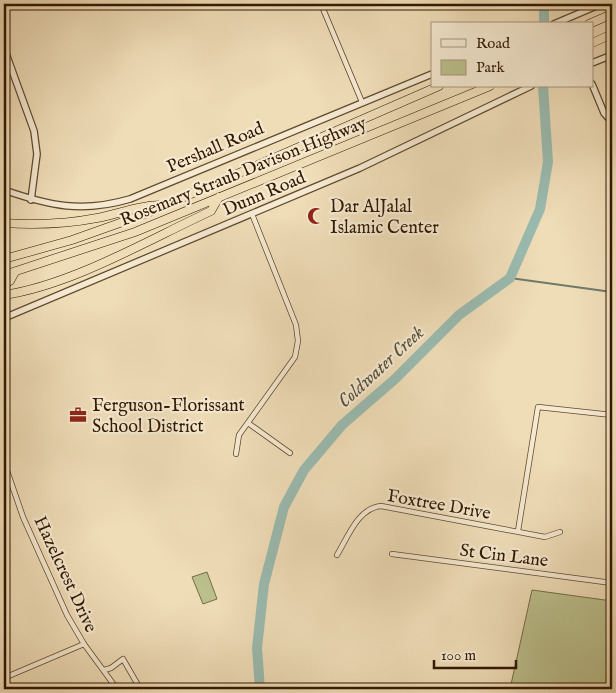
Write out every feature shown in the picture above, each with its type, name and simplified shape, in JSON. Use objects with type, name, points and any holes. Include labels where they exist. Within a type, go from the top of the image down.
[{"type":"highway","points":[[593,22],[612,14]]},
{"type":"highway","points":[[594,42],[612,34]]},
{"type":"highway","name":"Rosemary Straub Davison Highway","points":[[4,259],[90,234],[166,206],[434,88]]},
{"type":"highway","name":"Rosemary Straub Davison Highway","points":[[4,275],[116,239],[485,88]]},
{"type":"highway","points":[[4,295],[48,285],[105,260],[211,211],[219,197]]},
{"type":"highway","points":[[4,223],[70,222],[113,215],[147,205],[166,206]]},
{"type":"highway","points":[[4,284],[10,281],[15,272]]},
{"type":"street","points":[[321,4],[362,102]]},
{"type":"street","points":[[559,22],[601,4]]},
{"type":"street","points":[[4,48],[34,131],[37,154],[31,200]]},
{"type":"street","points":[[594,61],[612,55]]},
{"type":"street","name":"Pershall Road","points":[[4,190],[31,200],[74,208],[112,205],[130,200],[431,74]]},
{"type":"street","name":"Dunn Road","points":[[4,318],[360,168],[528,88]]},
{"type":"street","points":[[594,88],[604,112],[612,122]]},
{"type":"street","points":[[236,454],[239,435],[294,357],[298,341],[296,324],[252,214]]},
{"type":"street","points":[[518,531],[538,407],[612,415]]},
{"type":"street","points":[[248,423],[290,454]]},
{"type":"street","name":"Hazelcrest Drive","points":[[4,462],[24,517],[67,616],[84,644],[117,689]]},
{"type":"street","name":"Foxtree Drive","points":[[337,555],[364,512],[373,507],[381,506],[545,537],[560,532]]},
{"type":"street","name":"St Cin Lane","points":[[392,554],[612,583]]},
{"type":"street","points":[[4,678],[84,644]]},
{"type":"street","points":[[104,670],[111,668],[123,659],[137,680],[138,685],[134,689]]},
{"type":"green space","points":[[207,572],[217,599],[203,604],[192,577]]},
{"type":"green space","points":[[532,590],[612,601],[612,689],[510,689]]},
{"type":"waterway","name":"Coldwater Creek","points":[[544,4],[544,22]]},
{"type":"waterway","name":"Coldwater Creek","points":[[260,689],[257,648],[264,584],[284,507],[304,470],[342,425],[395,379],[459,315],[510,278],[540,209],[548,162],[543,88]]},
{"type":"waterway","points":[[510,278],[612,292]]},
{"type":"place","name":"Dar AlJalal Islamic Center","points":[[316,216]]},
{"type":"place","name":"Ferguson-Florissant School District","points":[[78,415]]}]
